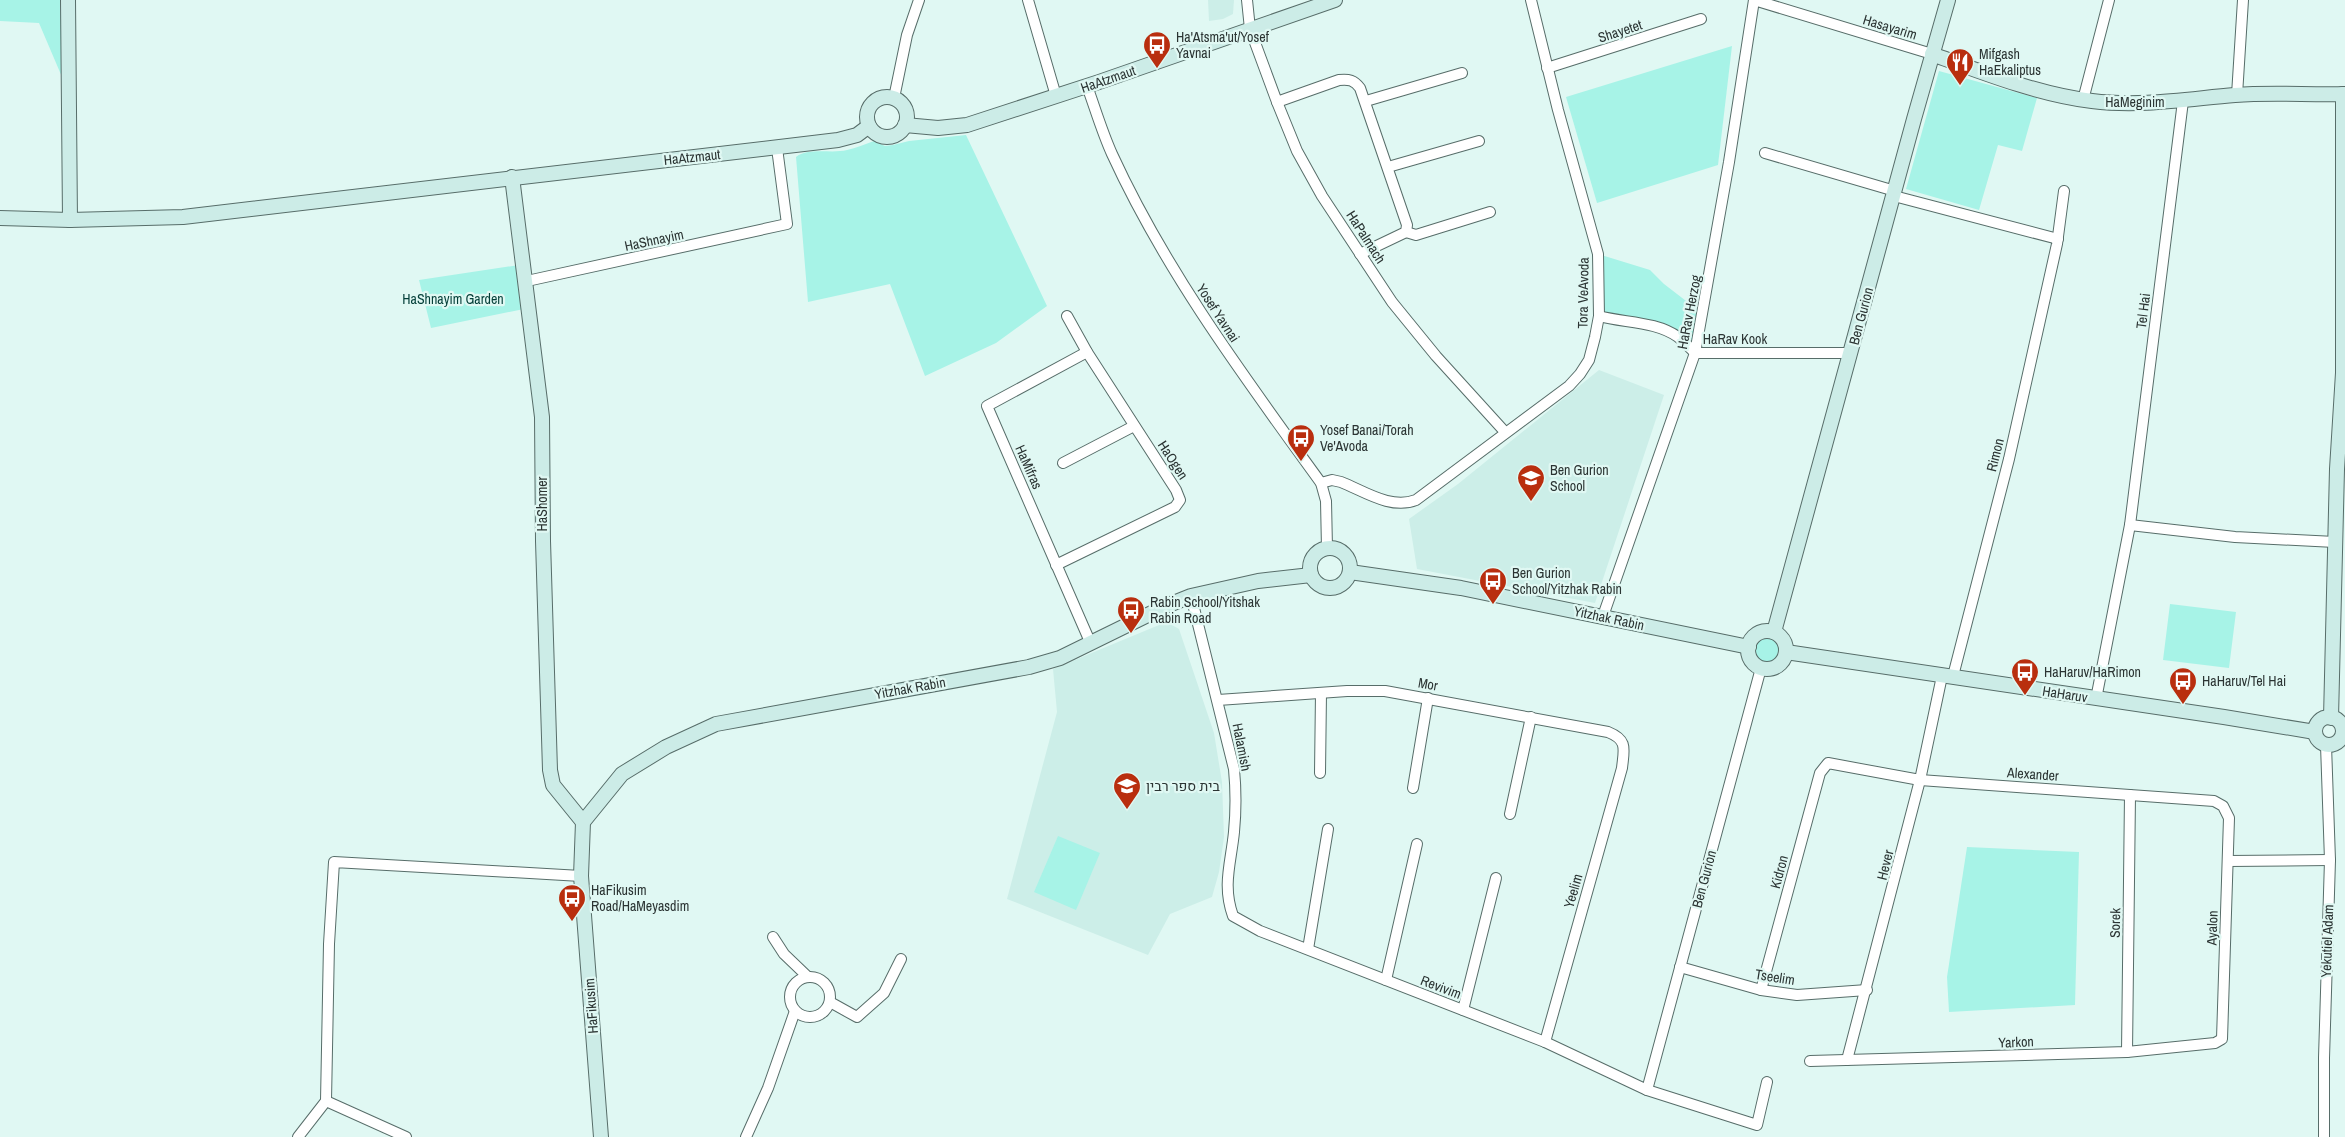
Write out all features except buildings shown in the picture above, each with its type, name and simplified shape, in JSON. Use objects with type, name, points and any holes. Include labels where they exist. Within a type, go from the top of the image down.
[{"type":"street","points":[[68,0],[70,220]]},
{"type":"street","points":[[894,98],[908,35],[919,0]]},
{"type":"street","points":[[1028,0],[1056,96]]},
{"type":"street","name":"HaPalmach","points":[[1247,0],[1250,29],[1297,151],[1360,254],[1392,302],[1436,356],[1505,432]]},
{"type":"street","name":"HaAtzmaut","points":[[905,126],[938,128],[967,124],[1087,86],[1335,0]]},
{"type":"street","name":"Tora VeAvoda","points":[[1321,483],[1332,480],[1341,482],[1395,504],[1407,504],[1416,500],[1569,386],[1580,374],[1588,360],[1599,316],[1598,254],[1531,0]]},
{"type":"street","name":"Hasayarim","points":[[1754,0],[1932,54]]},
{"type":"street","name":"HaRav Herzog","points":[[1603,616],[1696,353],[1728,172],[1754,0]]},
{"type":"street","name":"Ben Gurion","points":[[1774,632],[1948,0]]},
{"type":"street","points":[[2083,100],[2109,0]]},
{"type":"street","points":[[2237,95],[2243,0]]},
{"type":"street","name":"Shayetet","points":[[1548,68],[1701,19]]},
{"type":"street","name":"HaMeginim","points":[[1932,54],[1984,73],[2083,100],[2132,103],[2183,101],[2237,95],[2344,94]]},
{"type":"street","points":[[1366,101],[1462,73]]},
{"type":"street","points":[[1277,102],[1339,80],[1348,79],[1355,82],[1366,101],[1407,225],[1406,232]]},
{"type":"street","name":"Yosef Yavnai","points":[[1087,86],[1112,153],[1188,291],[1221,344],[1321,483],[1326,501],[1327,548]]},
{"type":"street","points":[[2331,718],[2339,626],[2335,542],[2341,469],[2344,373],[2344,94]]},
{"type":"street","points":[[882,97],[894,98],[904,106],[907,112],[905,126],[896,135],[884,137],[872,131],[868,126],[866,114],[872,103],[882,97]]},
{"type":"street","name":"Tel Hai","points":[[2096,698],[2130,525],[2183,101]]},
{"type":"street","name":"HaAtzmaut","points":[[0,218],[70,220],[183,217],[512,177],[777,148],[849,138],[864,131],[868,126]]},
{"type":"street","points":[[1388,167],[1479,141]]},
{"type":"street","name":"HaShnayim","points":[[527,281],[787,224],[777,148]]},
{"type":"street","points":[[1765,153],[1894,193],[2058,240]]},
{"type":"street","name":"HaShomer","points":[[512,177],[527,281],[542,417],[543,540],[550,770],[553,785],[583,822]]},
{"type":"street","name":"Rimon","points":[[1948,676],[2009,458],[2058,240],[2064,191]]},
{"type":"street","points":[[1360,254],[1406,232],[1416,235],[1490,212]]},
{"type":"street","name":"HaOgen","points":[[1056,565],[1175,507],[1180,500],[1176,490],[1087,352],[1067,316]]},
{"type":"street","name":"HaRav Kook","points":[[1599,316],[1659,328],[1677,336],[1696,353],[1851,353]]},
{"type":"street","name":"HaMifras","points":[[1087,352],[987,406],[1090,644]]},
{"type":"street","points":[[1063,462],[1134,426]]},
{"type":"street","points":[[2130,525],[2235,537],[2335,542]]},
{"type":"street","points":[[1333,548],[1345,554],[1350,565],[1350,572],[1342,584],[1335,587],[1321,586],[1311,575],[1310,563],[1312,558],[1321,550],[1333,548]]},
{"type":"street","name":"Yitzhak Rabin","points":[[1350,572],[1460,588],[1748,647]]},
{"type":"street","name":"Yitzhak Rabin","points":[[583,822],[622,774],[666,747],[716,724],[1029,667],[1060,658],[1166,606],[1191,596],[1258,580],[1311,575]]},
{"type":"street","name":"Halamish","points":[[1191,596],[1234,769],[1236,792],[1234,842],[1227,882],[1230,906]]},
{"type":"street","points":[[1761,632],[1774,632],[1782,638],[1786,652],[1780,664],[1774,667],[1761,668],[1751,659],[1748,647],[1751,640],[1761,632]]},
{"type":"street","name":"HaHaruv","points":[[1786,652],[2315,732]]},
{"type":"street","name":"Ben Gurion","points":[[1647,1090],[1761,668]]},
{"type":"street","name":"Hever","points":[[1847,1060],[1867,990],[1948,676]]},
{"type":"street","name":"Mor","points":[[1218,700],[1321,692],[1385,691],[1608,732],[1619,737],[1624,746]]},
{"type":"street","points":[[1320,773],[1321,692]]},
{"type":"street","points":[[1413,788],[1428,698]]},
{"type":"street","points":[[1510,814],[1531,718]]},
{"type":"street","points":[[2331,718],[2340,724],[2344,734],[2336,742],[2326,745],[2320,742],[2315,732],[2316,726],[2321,720],[2331,718]]},
{"type":"street","name":"Yekutiel Adam","points":[[2324,1137],[2324,1058],[2330,860],[2326,745]]},
{"type":"street","name":"Yeelim","points":[[1545,1042],[1622,768],[1624,746]]},
{"type":"street","name":"Alexander","points":[[1828,763],[1920,780],[2214,801],[2223,806],[2229,818]]},
{"type":"street","name":"Kidron","points":[[1761,990],[1820,773],[1828,763]]},
{"type":"street","name":"Sorek","points":[[2127,1052],[2130,795]]},
{"type":"street","name":"Ayalon","points":[[2222,1039],[2229,818]]},
{"type":"street","points":[[298,1137],[326,1101],[329,944],[334,862],[581,876],[583,822]]},
{"type":"street","points":[[1308,950],[1328,829]]},
{"type":"street","points":[[1386,980],[1417,844]]},
{"type":"street","points":[[2228,861],[2330,860]]},
{"type":"street","name":"HaFikusim","points":[[581,876],[601,1137]]},
{"type":"street","points":[[1463,1010],[1496,878]]},
{"type":"street","name":"Revivim","points":[[1230,906],[1233,916],[1242,922],[1308,950],[1545,1042],[1647,1090],[1757,1125],[1767,1082]]},
{"type":"street","points":[[774,937],[784,954],[808,977]]},
{"type":"street","points":[[830,1002],[857,1016],[884,993],[901,959]]},
{"type":"street","name":"Tseelim","points":[[1680,967],[1761,990],[1797,995],[1867,990]]},
{"type":"street","points":[[808,977],[814,977],[826,984],[829,989],[830,1002],[824,1013],[818,1016],[806,1017],[795,1011],[790,1000],[790,994],[796,982],[808,977]]},
{"type":"street","points":[[746,1137],[768,1088],[795,1011]]},
{"type":"street","name":"Yarkon","points":[[1810,1061],[2127,1052],[2215,1043],[2222,1039]]},
{"type":"street","points":[[326,1101],[406,1137]]},
{"type":"shaded area","points":[[1208,0],[1234,0],[1233,14],[1223,19],[1209,21]]},
{"type":"shaded area","name":"Ben Gurion School","points":[[1599,370],[1664,395],[1595,603],[1417,569],[1409,519],[1458,484]]},
{"type":"shaded area","name":"בית ספר רבין","points":[[1159,625],[1172,625],[1179,629],[1214,733],[1222,782],[1224,837],[1219,872],[1212,897],[1170,914],[1148,955],[1007,899],[1057,712],[1053,669]]},
{"type":"green space","points":[[0,0],[60,0],[65,84],[39,23],[0,21]]},
{"type":"green space","points":[[1732,46],[1718,165],[1597,203],[1566,97]]},
{"type":"green space","points":[[1939,71],[2037,98],[2022,151],[1998,145],[1979,210],[1906,189]]},
{"type":"green space","points":[[966,135],[1047,306],[996,343],[925,376],[890,284],[808,302],[796,157],[813,151],[847,150],[874,141],[885,146],[909,141]]},
{"type":"green space","points":[[1598,254],[1650,270],[1664,284],[1703,314],[1695,353],[1677,336],[1599,316]]},
{"type":"green space","name":"HaShnayim Garden","points":[[519,265],[524,309],[431,328],[419,280]]},
{"type":"green space","points":[[2170,604],[2236,612],[2229,668],[2163,660]]},
{"type":"green space","points":[[1767,636],[1777,640],[1781,650],[1777,660],[1767,664],[1757,660],[1753,650],[1757,640]]},
{"type":"green space","points":[[1058,836],[1100,853],[1076,910],[1034,892]]},
{"type":"green space","points":[[1967,847],[2079,852],[2075,1005],[1949,1012],[1947,977]]},
{"type":"place","name":"Ha'Atsma'ut/Yosef Yavnai","points":[[1157,69]]},
{"type":"place","name":"Mifgash HaEkaliptus","points":[[1960,86]]},
{"type":"place","name":"Yosef Banai/Torah Ve'Avoda","points":[[1301,462]]},
{"type":"place","name":"Ben Gurion School","points":[[1531,502]]},
{"type":"place","name":"Ben Gurion School/Yitzhak Rabin","points":[[1493,605]]},
{"type":"place","name":"Rabin School/Yitshak Rabin Road","points":[[1131,634]]},
{"type":"place","name":"HaHaruv/HaRimon","points":[[2025,696]]},
{"type":"place","name":"HaHaruv/Tel Hai","points":[[2183,705]]},
{"type":"place","name":"בית ספר רבין","points":[[1127,810]]},
{"type":"place","name":"HaFikusim Road/HaMeyasdim","points":[[572,922]]}]
